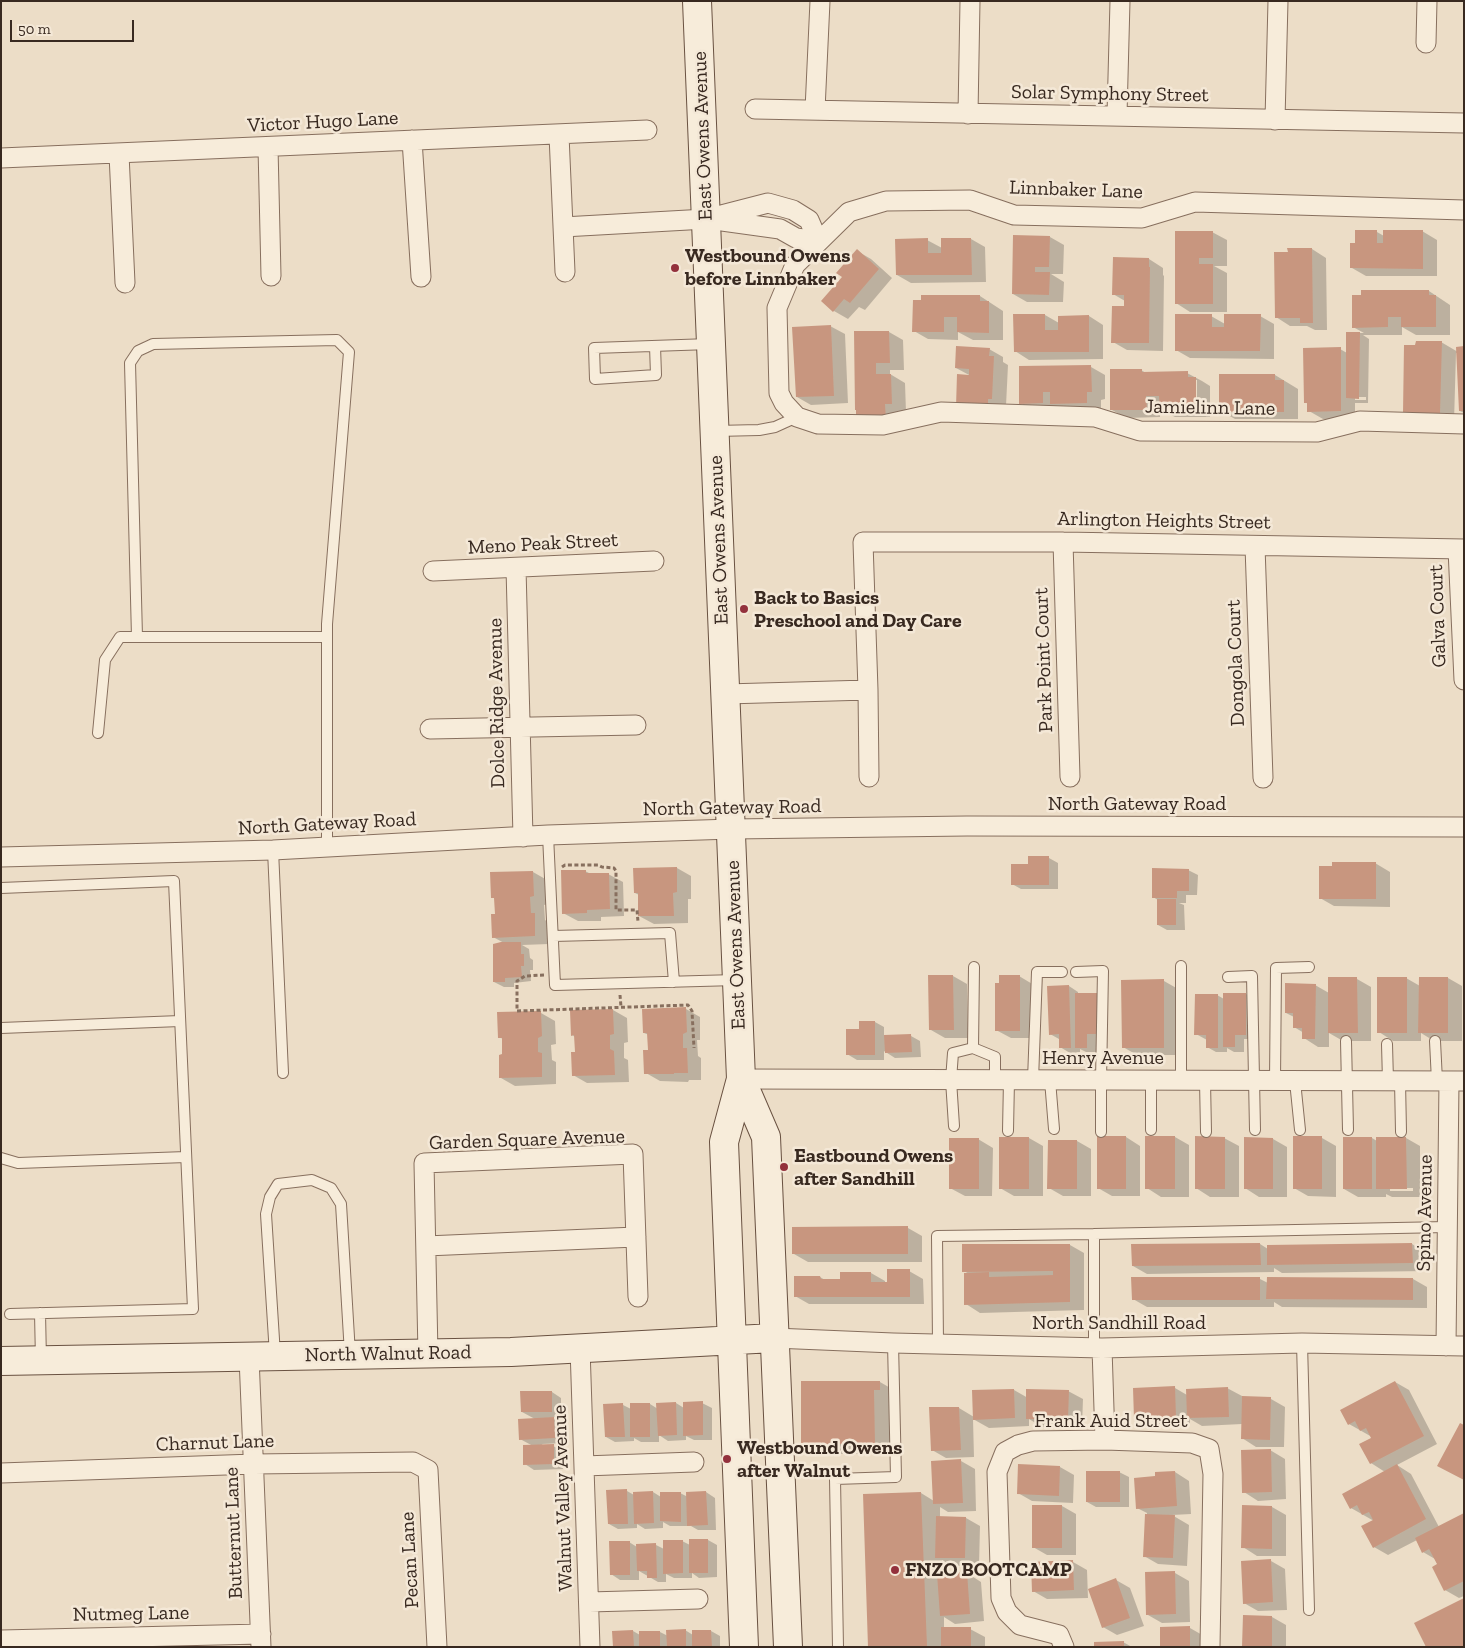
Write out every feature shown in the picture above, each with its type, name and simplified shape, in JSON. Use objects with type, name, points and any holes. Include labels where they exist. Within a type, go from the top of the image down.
[{"type":"main road","name":"East Owens Avenue","points":[[697,1],[741,1079],[724,1142],[744,1647]]},
{"type":"main road","name":"East Owens Avenue","points":[[741,1079],[766,1137],[788,1647]]},
{"type":"main road","name":"North Walnut Road","points":[[1,1361],[511,1352],[774,1338]]},
{"type":"street","points":[[815,110],[820,1]]},
{"type":"street","points":[[968,114],[970,1]]},
{"type":"street","points":[[1117,115],[1120,1]]},
{"type":"street","points":[[1275,120],[1278,1]]},
{"type":"street","points":[[1426,43],[1428,1]]},
{"type":"street","name":"Solar Symphony Street","points":[[755,109],[1464,123]]},
{"type":"street","name":"Victor Hugo Lane","points":[[1,158],[648,130]]},
{"type":"street","points":[[559,135],[565,272]]},
{"type":"street","points":[[412,140],[420,277]]},
{"type":"street","points":[[268,147],[271,276]]},
{"type":"street","points":[[119,154],[125,283]]},
{"type":"street","name":"Linnbaker Lane","points":[[797,417],[784,403],[780,393],[777,308],[795,265],[849,212],[886,201],[970,200],[1014,215],[1142,218],[1195,202],[1464,210]]},
{"type":"street","points":[[563,227],[706,219],[768,203],[787,219],[796,238],[818,241]]},
{"type":"street","name":"Jamielinn Lane","points":[[797,417],[818,424],[883,425],[941,412],[1095,417],[1140,430],[1277,432],[1316,432],[1360,421],[1464,424]]},
{"type":"street","name":"Arlington Heights Street","points":[[868,690],[863,542],[1063,542],[1461,549]]},
{"type":"street","name":"Park Point Court","points":[[1063,542],[1070,777]]},
{"type":"street","name":"Dongola Court","points":[[1255,546],[1263,778]]},
{"type":"street","name":"Galva Court","points":[[1461,549],[1464,680]]},
{"type":"street","name":"Meno Peak Street","points":[[433,571],[654,561]]},
{"type":"street","name":"Dolce Ridge Avenue","points":[[516,568],[523,837]]},
{"type":"street","points":[[726,694],[868,690],[869,777]]},
{"type":"street","points":[[430,729],[636,725]]},
{"type":"street","name":"North Gateway Road","points":[[1,857],[273,850],[548,835],[732,829],[967,826],[1464,827]]},
{"type":"street","name":"Henry Avenue","points":[[741,1079],[1450,1081]]},
{"type":"street","name":"Spino Avenue","points":[[1450,1081],[1447,1227],[1455,1346]]},
{"type":"street","name":"Garden Square Avenue","points":[[428,1354],[424,1163],[633,1154],[638,1298]]},
{"type":"street","points":[[426,1246],[636,1238]]},
{"type":"street","name":"North Sandhill Road","points":[[774,1338],[1098,1348],[1302,1343],[1455,1346]]},
{"type":"street","name":"Walnut Valley Avenue","points":[[580,1348],[590,1647]]},
{"type":"street","points":[[1098,1348],[1105,1440]]},
{"type":"street","name":"Butternut Lane","points":[[261,1640],[254,1464],[262,1356]]},
{"type":"street","name":"Frank Auid Street","points":[[1064,1647],[1059,1635],[1020,1625],[1007,1612],[1001,1598],[997,1472],[1005,1452],[1018,1445],[1033,1441],[1105,1440],[1192,1443],[1209,1449],[1213,1474],[1210,1647]]},
{"type":"street","name":"Charnut Lane","points":[[1,1473],[254,1464],[414,1462],[428,1470]]},
{"type":"street","points":[[584,1466],[694,1462]]},
{"type":"street","name":"Pecan Lane","points":[[428,1470],[437,1647]]},
{"type":"street","points":[[589,1602],[698,1599]]},
{"type":"street","name":"Nutmeg Lane","points":[[1,1640],[261,1640]]},
{"type":"lane","points":[[136,637],[130,363],[138,351],[153,344],[337,340],[349,352],[327,637],[327,847]]},
{"type":"lane","points":[[655,346],[656,375],[595,379],[594,348],[712,344]]},
{"type":"lane","points":[[715,432],[759,430],[775,427],[797,417]]},
{"type":"lane","points":[[98,733],[105,660],[120,637],[327,637]]},
{"type":"lane","points":[[548,835],[554,980],[674,982],[738,980]]},
{"type":"lane","points":[[273,850],[283,1074]]},
{"type":"lane","points":[[1,888],[174,881],[193,1309],[10,1314]]},
{"type":"lane","points":[[553,936],[670,933],[674,982]]},
{"type":"lane","points":[[1181,966],[1181,1080]]},
{"type":"lane","points":[[972,1048],[974,967]]},
{"type":"lane","points":[[1275,1081],[1276,968],[1309,967]]},
{"type":"lane","points":[[1076,972],[1103,971],[1100,1081],[1101,1132]]},
{"type":"lane","points":[[1054,1129],[1042,1080],[1037,972],[1062,972]]},
{"type":"lane","points":[[1228,977],[1252,976],[1255,1130]]},
{"type":"lane","points":[[1,1028],[180,1021]]},
{"type":"lane","points":[[1346,1041],[1348,1130]]},
{"type":"lane","points":[[1435,1041],[1450,1081]]},
{"type":"lane","points":[[1387,1044],[1394,1081],[1400,1132]]},
{"type":"lane","points":[[954,1126],[951,1080],[953,1053],[972,1048],[995,1058],[1002,1080],[1008,1131]]},
{"type":"lane","points":[[1151,1080],[1152,1130]]},
{"type":"lane","points":[[1205,1080],[1206,1132]]},
{"type":"lane","points":[[1295,1081],[1300,1130]]},
{"type":"lane","points":[[1,1158],[18,1163],[186,1158]]},
{"type":"lane","points":[[262,1356],[266,1214],[270,1197],[278,1184],[312,1180],[330,1188],[341,1204],[350,1355]]},
{"type":"lane","points":[[938,1343],[937,1236],[1447,1227]]},
{"type":"lane","points":[[1094,1234],[1098,1348]]},
{"type":"lane","points":[[40,1313],[41,1360]]},
{"type":"lane","points":[[838,1647],[835,1479],[896,1477],[893,1343]]},
{"type":"lane","points":[[1302,1343],[1309,1610]]},
{"type":"path","points":[[550,870],[558,870],[564,865],[598,865],[614,868],[616,871],[616,910],[637,910],[639,934]]},
{"type":"path","points":[[554,980],[525,976],[517,981],[517,1011],[688,1005],[692,1011],[694,1048]]},
{"type":"building","points":[[1355,230],[1377,230],[1377,243],[1383,243],[1383,230],[1423,230],[1423,269],[1350,268],[1350,243],[1355,243]]},
{"type":"building","points":[[1175,231],[1213,231],[1213,258],[1199,258],[1199,264],[1213,264],[1213,304],[1175,304]]},
{"type":"building","points":[[1013,235],[1050,236],[1049,267],[1035,267],[1035,272],[1050,272],[1049,295],[1012,294]]},
{"type":"building","points":[[928,238],[928,253],[941,253],[941,238],[971,238],[972,275],[896,275],[895,239]]},
{"type":"building","points":[[1287,248],[1312,248],[1313,323],[1300,323],[1300,318],[1275,318],[1274,252],[1288,252]]},
{"type":"building","points":[[857,249],[879,269],[850,303],[844,299],[833,312],[821,301],[842,277],[836,273]]},
{"type":"building","points":[[1113,257],[1149,258],[1149,343],[1111,343],[1112,306],[1124,306],[1124,295],[1112,295]]},
{"type":"building","points":[[1361,290],[1429,290],[1429,295],[1436,295],[1436,327],[1401,327],[1401,317],[1388,317],[1388,327],[1352,328],[1352,295],[1361,295]]},
{"type":"building","points":[[921,295],[980,295],[980,301],[989,301],[989,333],[957,332],[957,317],[944,317],[944,332],[912,332],[913,300],[921,300]]},
{"type":"building","points":[[1013,314],[1045,314],[1045,330],[1058,330],[1058,316],[1089,315],[1089,352],[1014,352]]},
{"type":"building","points":[[1175,314],[1212,314],[1212,327],[1224,327],[1224,314],[1261,314],[1260,351],[1175,351]]},
{"type":"building","points":[[831,325],[834,396],[796,397],[792,327]]},
{"type":"building","points":[[854,331],[889,331],[890,363],[876,363],[876,374],[891,374],[892,404],[885,404],[886,420],[856,421]]},
{"type":"building","points":[[1346,332],[1360,332],[1359,399],[1346,398]]},
{"type":"building","points":[[1416,341],[1442,341],[1440,414],[1403,413],[1404,345],[1415,345]]},
{"type":"building","points":[[956,346],[990,348],[989,356],[994,356],[992,399],[988,399],[988,408],[956,407],[957,374],[969,375],[969,369],[955,368]]},
{"type":"building","points":[[1464,346],[1464,411],[1459,411],[1456,347]]},
{"type":"building","points":[[1341,347],[1341,411],[1307,412],[1307,403],[1304,403],[1303,348]]},
{"type":"building","points":[[1091,365],[1092,392],[1087,392],[1087,403],[1050,404],[1050,392],[1043,392],[1043,403],[1019,404],[1019,366]]},
{"type":"building","points":[[1110,369],[1142,369],[1142,372],[1188,371],[1188,377],[1196,377],[1196,409],[1160,410],[1159,396],[1146,396],[1147,410],[1110,410]]},
{"type":"building","points":[[1219,374],[1275,374],[1275,380],[1284,380],[1284,412],[1219,412]]},
{"type":"building","points":[[1028,856],[1049,856],[1049,885],[1011,885],[1011,864],[1028,864]]},
{"type":"building","points":[[1332,862],[1376,862],[1376,899],[1319,899],[1319,866],[1332,866]]},
{"type":"building","points":[[677,867],[677,892],[673,893],[674,916],[638,916],[638,893],[634,893],[633,868]]},
{"type":"building","points":[[1152,868],[1189,869],[1189,891],[1177,891],[1177,898],[1152,898]]},
{"type":"building","points":[[561,870],[586,870],[586,873],[609,873],[610,909],[587,910],[587,913],[562,914]]},
{"type":"building","points":[[533,871],[534,896],[530,897],[531,913],[535,913],[535,936],[492,938],[491,914],[495,914],[494,898],[491,898],[490,872]]},
{"type":"building","points":[[1157,899],[1176,899],[1176,925],[1157,925]]},
{"type":"building","points":[[521,942],[521,954],[524,954],[524,966],[521,966],[522,977],[505,978],[505,982],[493,982],[493,944]]},
{"type":"building","points":[[928,975],[953,975],[954,1030],[929,1030]]},
{"type":"building","points":[[999,975],[1020,975],[1020,1031],[995,1031],[995,983],[999,983]]},
{"type":"building","points":[[1328,977],[1357,977],[1358,1033],[1328,1033]]},
{"type":"building","points":[[1377,977],[1407,977],[1407,1033],[1377,1033]]},
{"type":"building","points":[[1419,977],[1448,977],[1448,1033],[1418,1033]]},
{"type":"building","points":[[1164,979],[1164,1048],[1122,1048],[1121,980]]},
{"type":"building","points":[[1285,983],[1316,984],[1315,1039],[1302,1039],[1302,1028],[1293,1028],[1293,1013],[1285,1013]]},
{"type":"building","points":[[1069,985],[1071,1048],[1059,1048],[1059,1034],[1049,1035],[1047,986]]},
{"type":"building","points":[[1075,993],[1098,993],[1098,1034],[1087,1034],[1087,1048],[1075,1048]]},
{"type":"building","points":[[1223,993],[1246,993],[1246,1035],[1235,1035],[1235,1047],[1223,1047]]},
{"type":"building","points":[[1195,994],[1218,994],[1218,1048],[1206,1048],[1206,1035],[1194,1035]]},
{"type":"building","points":[[686,1007],[687,1032],[683,1034],[683,1048],[687,1048],[688,1073],[644,1074],[643,1050],[648,1050],[647,1033],[643,1033],[642,1009]]},
{"type":"building","points":[[613,1009],[614,1034],[610,1035],[610,1049],[614,1051],[615,1075],[572,1076],[571,1052],[575,1052],[574,1035],[571,1036],[570,1010]]},
{"type":"building","points":[[541,1011],[542,1036],[538,1038],[538,1052],[542,1053],[542,1077],[499,1078],[499,1055],[502,1054],[502,1038],[498,1038],[497,1012]]},
{"type":"building","points":[[859,1021],[875,1021],[875,1055],[846,1055],[846,1029],[859,1029]]},
{"type":"building","points":[[911,1034],[912,1052],[885,1053],[884,1035]]},
{"type":"building","points":[[1097,1136],[1126,1136],[1126,1189],[1097,1189]]},
{"type":"building","points":[[1145,1136],[1175,1136],[1175,1189],[1145,1189]]},
{"type":"building","points":[[1195,1136],[1225,1137],[1225,1189],[1195,1189]]},
{"type":"building","points":[[1293,1136],[1322,1136],[1322,1189],[1293,1189]]},
{"type":"building","points":[[999,1137],[1029,1137],[1029,1189],[999,1189]]},
{"type":"building","points":[[1244,1137],[1273,1138],[1273,1189],[1244,1189]]},
{"type":"building","points":[[1343,1137],[1372,1137],[1372,1189],[1343,1189]]},
{"type":"building","points":[[1376,1137],[1406,1137],[1407,1189],[1376,1189]]},
{"type":"building","points":[[949,1138],[979,1138],[979,1189],[949,1189]]},
{"type":"building","points":[[1048,1140],[1077,1140],[1077,1189],[1047,1189]]},
{"type":"building","points":[[908,1226],[908,1254],[792,1254],[792,1227]]},
{"type":"building","points":[[1260,1243],[1261,1265],[1132,1266],[1131,1244]]},
{"type":"building","points":[[1412,1243],[1413,1263],[1267,1265],[1267,1245]]},
{"type":"building","points":[[962,1244],[1070,1244],[1070,1302],[964,1305],[964,1273],[989,1272],[989,1277],[1053,1275],[1053,1271],[962,1272]]},
{"type":"building","points":[[887,1269],[910,1269],[910,1297],[794,1297],[794,1276],[820,1276],[821,1279],[840,1279],[840,1272],[871,1272],[871,1282],[887,1282]]},
{"type":"building","points":[[1131,1277],[1260,1277],[1260,1300],[1132,1300]]},
{"type":"building","points":[[1267,1277],[1413,1278],[1413,1300],[1266,1299]]},
{"type":"building","points":[[801,1381],[880,1381],[880,1390],[874,1390],[875,1444],[801,1444]]},
{"type":"building","points":[[1395,1381],[1424,1436],[1370,1464],[1359,1444],[1371,1438],[1366,1428],[1360,1431],[1355,1421],[1348,1425],[1340,1410]]},
{"type":"building","points":[[1175,1386],[1176,1417],[1134,1419],[1133,1388]]},
{"type":"building","points":[[1228,1387],[1229,1417],[1187,1418],[1186,1389]]},
{"type":"building","points":[[1014,1389],[1015,1418],[973,1420],[972,1390]]},
{"type":"building","points":[[1026,1389],[1069,1390],[1068,1420],[1026,1419]]},
{"type":"building","points":[[520,1391],[552,1391],[552,1412],[521,1412]]},
{"type":"building","points":[[1242,1396],[1271,1397],[1270,1440],[1241,1439]]},
{"type":"building","points":[[703,1401],[703,1435],[683,1436],[683,1402]]},
{"type":"building","points":[[676,1402],[677,1435],[658,1436],[656,1403]]},
{"type":"building","points":[[623,1403],[625,1437],[605,1437],[603,1404]]},
{"type":"building","points":[[630,1403],[650,1403],[650,1437],[630,1437]]},
{"type":"building","points":[[929,1407],[959,1407],[961,1450],[931,1451]]},
{"type":"building","points":[[554,1417],[555,1438],[519,1440],[518,1419]]},
{"type":"building","points":[[1460,1423],[1464,1425],[1464,1480],[1437,1466]]},
{"type":"building","points":[[554,1444],[554,1464],[523,1465],[523,1445]]},
{"type":"building","points":[[1271,1449],[1272,1492],[1242,1493],[1241,1450]]},
{"type":"building","points":[[961,1459],[963,1503],[933,1504],[931,1461]]},
{"type":"building","points":[[1018,1464],[1060,1466],[1059,1496],[1017,1494]]},
{"type":"building","points":[[1397,1464],[1426,1519],[1373,1548],[1361,1526],[1373,1520],[1369,1512],[1362,1515],[1357,1505],[1350,1509],[1342,1494]]},
{"type":"building","points":[[1086,1471],[1120,1471],[1120,1502],[1086,1502]]},
{"type":"building","points":[[1175,1471],[1177,1506],[1136,1509],[1134,1478],[1155,1476],[1155,1472]]},
{"type":"building","points":[[627,1489],[628,1524],[608,1524],[606,1490]]},
{"type":"building","points":[[653,1491],[654,1523],[634,1524],[633,1492]]},
{"type":"building","points":[[706,1491],[708,1525],[687,1526],[686,1492]]},
{"type":"building","points":[[660,1492],[681,1492],[681,1522],[660,1521]]},
{"type":"building","name":"FNZO BOOTCAMP","points":[[921,1492],[927,1646],[868,1647],[863,1494]]},
{"type":"building","points":[[1032,1505],[1062,1505],[1062,1548],[1032,1548]]},
{"type":"building","points":[[1242,1505],[1272,1506],[1272,1549],[1241,1548]]},
{"type":"building","points":[[1464,1513],[1464,1581],[1444,1591],[1432,1567],[1437,1564],[1429,1549],[1422,1553],[1415,1538]]},
{"type":"building","points":[[1145,1514],[1175,1515],[1173,1558],[1143,1557]]},
{"type":"building","points":[[936,1516],[966,1517],[965,1558],[935,1558]]},
{"type":"building","points":[[689,1539],[708,1539],[708,1573],[689,1573]]},
{"type":"building","points":[[663,1540],[683,1540],[683,1573],[663,1574]]},
{"type":"building","points":[[609,1541],[630,1541],[630,1575],[610,1575]]},
{"type":"building","points":[[656,1543],[657,1578],[647,1578],[647,1571],[637,1571],[636,1544]]},
{"type":"building","points":[[1271,1559],[1273,1602],[1243,1604],[1241,1561]]},
{"type":"building","points":[[1073,1560],[1074,1590],[1032,1592],[1031,1562]]},
{"type":"building","points":[[1175,1571],[1176,1614],[1146,1615],[1145,1572]]},
{"type":"building","points":[[967,1572],[970,1614],[940,1616],[937,1574]]},
{"type":"building","points":[[1116,1578],[1130,1618],[1102,1628],[1088,1589]]},
{"type":"building","points":[[1464,1598],[1464,1647],[1426,1647],[1414,1623]]},
{"type":"building","points":[[1243,1615],[1272,1616],[1272,1647],[1242,1647]]},
{"type":"building","points":[[1190,1626],[1190,1647],[1160,1647],[1160,1627]]},
{"type":"building","points":[[941,1627],[971,1627],[971,1647],[941,1647]]},
{"type":"building","points":[[686,1629],[686,1647],[667,1647],[666,1630]]},
{"type":"building","points":[[633,1630],[634,1647],[613,1647],[612,1631]]},
{"type":"building","points":[[692,1630],[711,1630],[712,1647],[692,1647]]},
{"type":"building","points":[[639,1631],[660,1631],[660,1647],[639,1647]]},
{"type":"building","points":[[1124,1641],[1124,1647],[1094,1647],[1094,1642]]},
{"type":"place","name":"Westbound Owens before Linnbaker","points":[[675,268]]},
{"type":"place","name":"Back to Basics Preschool and Day Care","points":[[744,609]]},
{"type":"place","name":"Eastbound Owens after Sandhill","points":[[784,1167]]},
{"type":"place","name":"Westbound Owens after Walnut","points":[[727,1459]]},
{"type":"place","name":"FNZO BOOTCAMP","points":[[895,1570]]}]
